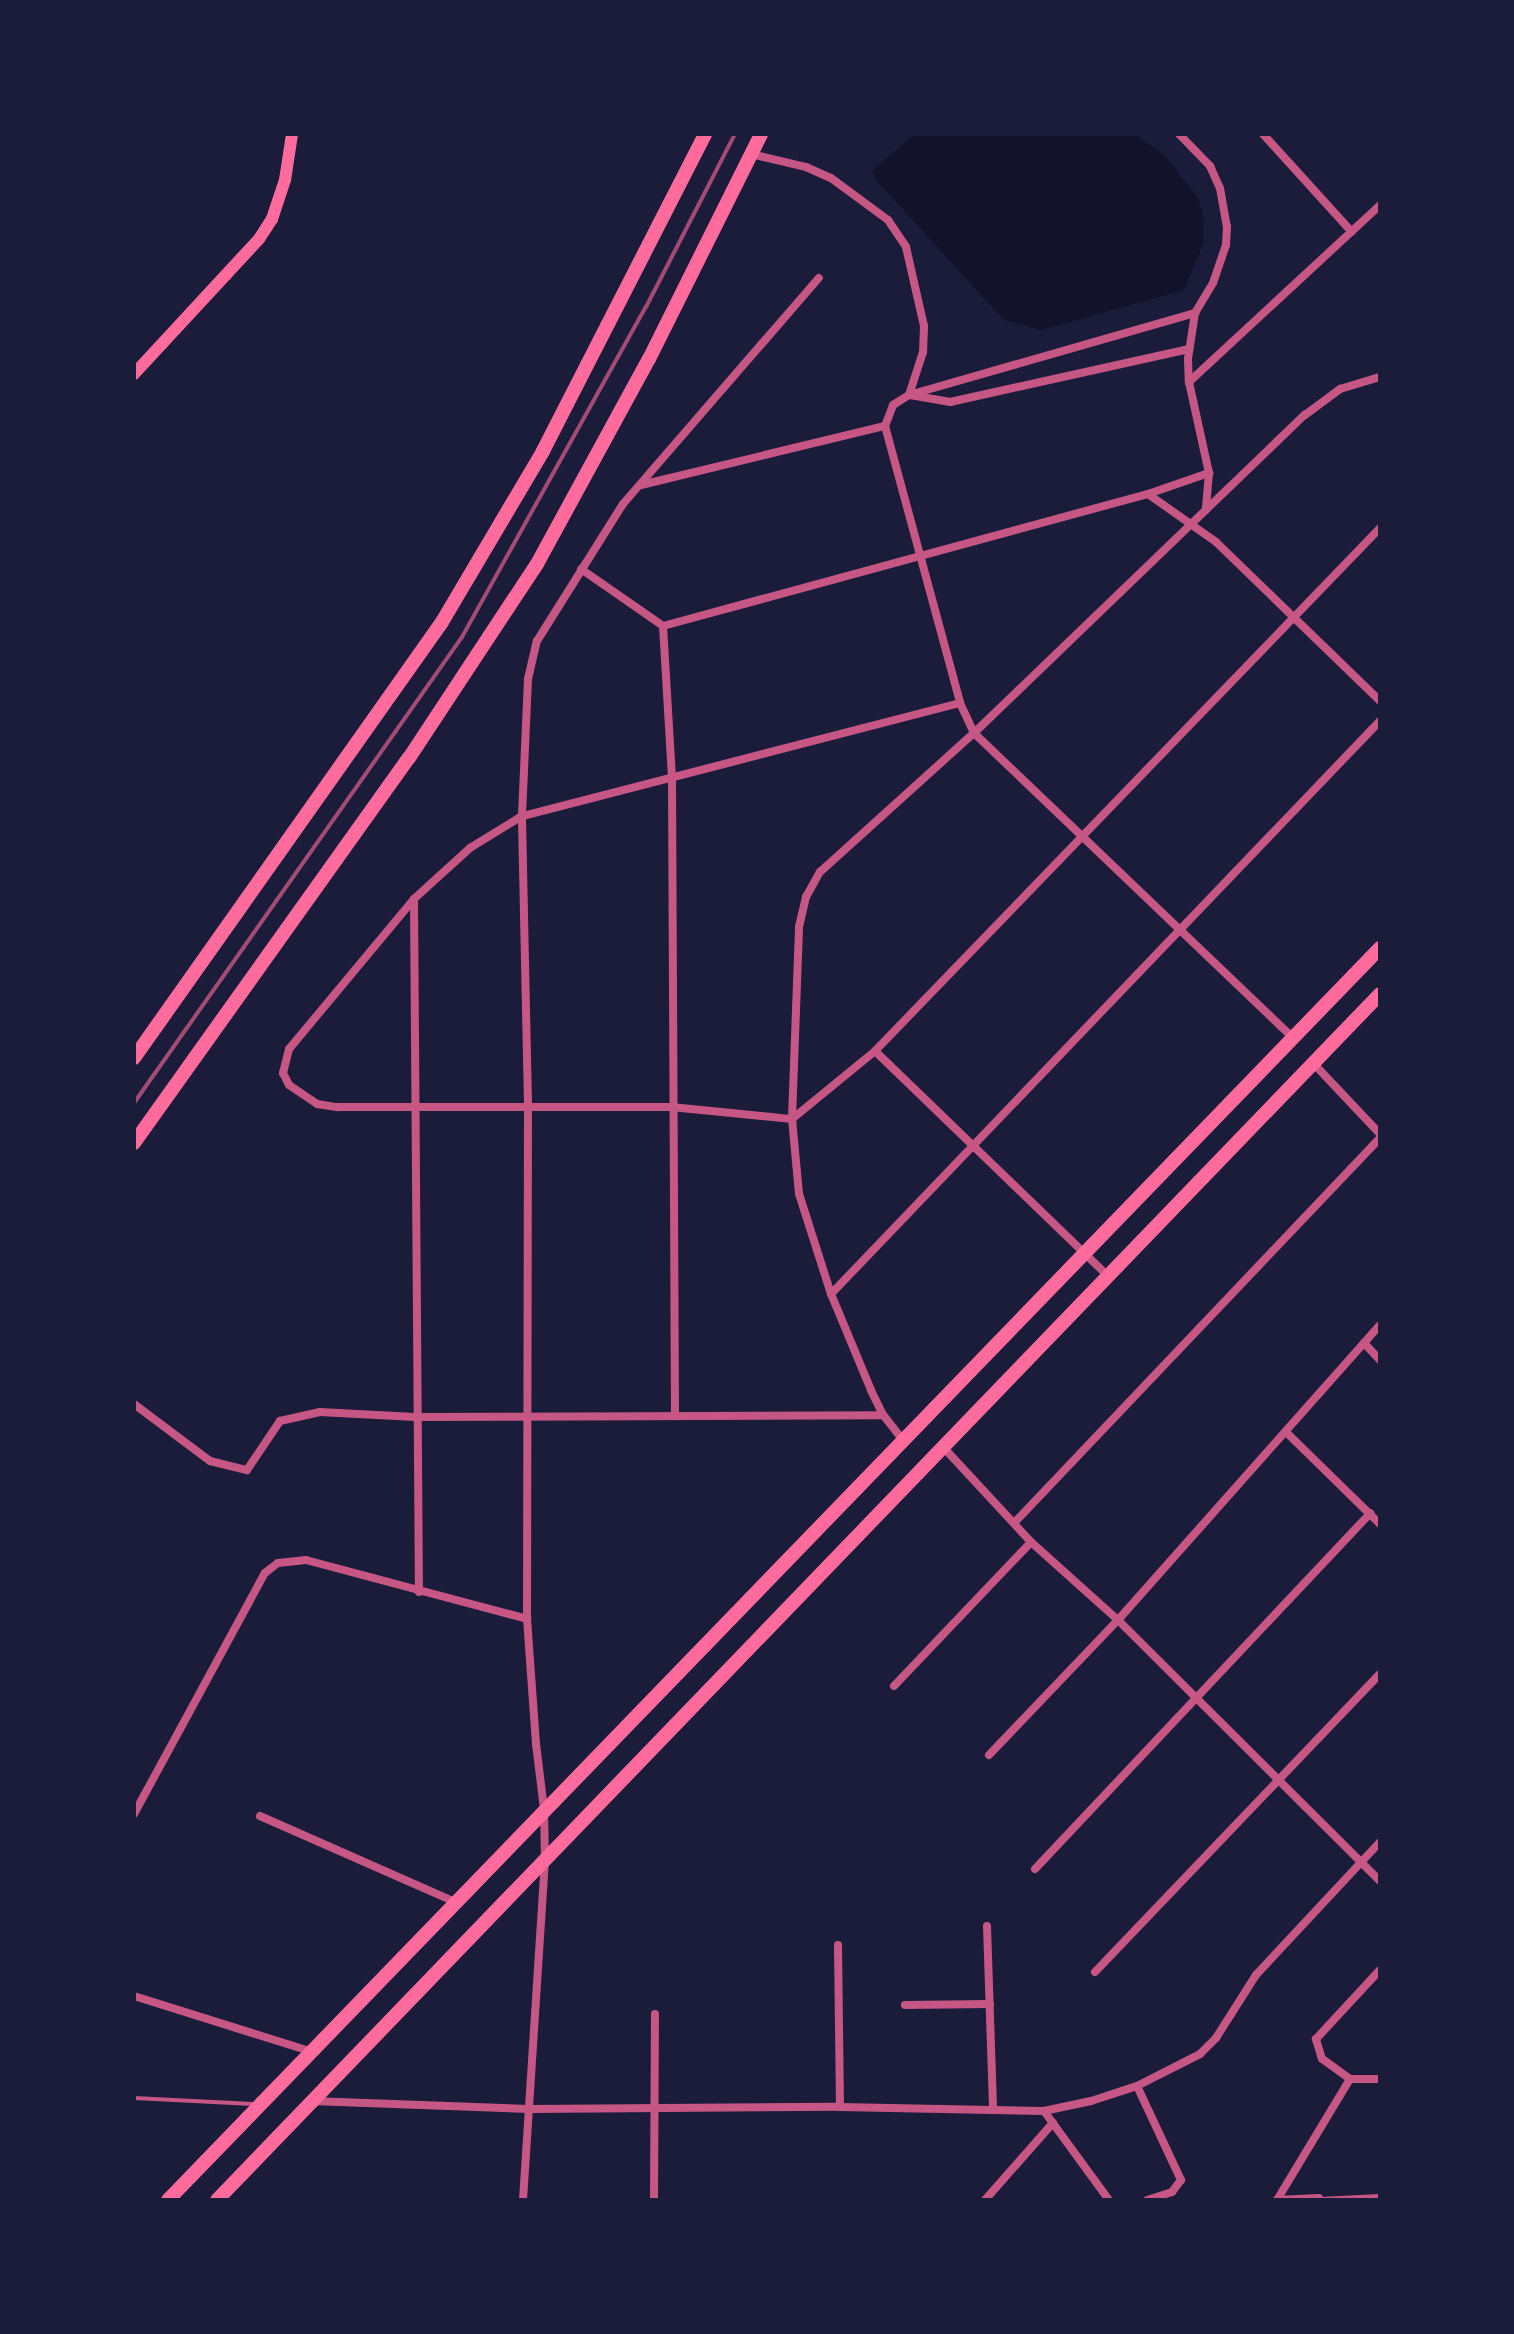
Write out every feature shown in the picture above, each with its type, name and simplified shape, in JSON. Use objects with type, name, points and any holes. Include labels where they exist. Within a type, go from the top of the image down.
[{"type":"main road","points":[[134,374],[259,239],[272,219],[285,180],[292,134]]},
{"type":"main road","points":[[134,1058],[442,622],[543,451],[705,134]]},
{"type":"main road","points":[[134,1143],[409,758],[529,577],[649,359],[761,134]]},
{"type":"main road","points":[[168,2200],[1380,948]]},
{"type":"main road","points":[[224,2197],[311,2101],[1380,994]]},
{"type":"street","points":[[1179,134],[1210,166],[1220,188],[1227,226],[1226,245],[1213,283],[1195,313],[1189,349],[1189,382],[1209,473],[1206,510]]},
{"type":"street","points":[[1263,134],[1352,232]]},
{"type":"street","points":[[1271,141],[1279,134]]},
{"type":"street","points":[[751,154],[806,167],[831,178],[888,220],[906,247],[924,326],[923,352],[909,395]]},
{"type":"street","points":[[1189,382],[1380,205]]},
{"type":"street","points":[[523,2200],[545,1861],[544,1809],[527,1619],[528,1105],[522,816],[531,659],[537,641],[581,569],[640,485],[819,278]]},
{"type":"street","points":[[1195,313],[909,395],[893,405],[885,426],[960,703],[974,733],[1292,1037]]},
{"type":"street","points":[[909,395],[950,402],[1189,349]]},
{"type":"street","points":[[902,1439],[883,1415],[831,1294],[799,1194],[792,1119],[799,927],[806,897],[820,872],[974,733],[1323,401],[1340,389],[1380,377]]},
{"type":"street","points":[[640,485],[885,426]]},
{"type":"street","points":[[663,626],[1148,494],[1209,473]]},
{"type":"street","points":[[1148,494],[1194,524],[1380,701]]},
{"type":"street","points":[[960,703],[522,816],[470,848],[414,899],[289,1049],[283,1073],[289,1085],[317,1104],[415,1108],[528,1105],[671,1107],[792,1119],[875,1051],[1380,528]]},
{"type":"street","points":[[581,569],[663,626]]},
{"type":"street","points":[[663,626],[672,777],[671,1107],[675,1414]]},
{"type":"street","points":[[831,1294],[1380,721]]},
{"type":"street","points":[[414,899],[415,1417],[419,1592]]},
{"type":"street","points":[[875,1051],[1108,1276]]},
{"type":"street","points":[[1015,1522],[1380,1136],[1314,1064]]},
{"type":"street","points":[[989,1755],[1118,1620],[1380,1325]]},
{"type":"street","points":[[1364,1343],[1380,1360]]},
{"type":"street","points":[[134,1404],[210,1461],[247,1470],[280,1421],[320,1412],[415,1417],[883,1415]]},
{"type":"street","points":[[1286,1432],[1380,1524]]},
{"type":"street","points":[[944,1448],[1031,1542],[1118,1620],[1380,1881]]},
{"type":"street","points":[[1035,1869],[1370,1513]]},
{"type":"street","points":[[894,1686],[1031,1542]]},
{"type":"street","points":[[134,1814],[265,1573],[285,1560],[306,1560],[527,1619]]},
{"type":"street","points":[[1095,1972],[1380,1674]]},
{"type":"street","points":[[260,1816],[455,1902]]},
{"type":"street","points":[[311,2101],[529,2109],[840,2107],[1044,2111],[1137,2086],[1200,2054],[1216,2038],[1256,1975],[1380,1842]]},
{"type":"street","points":[[987,1926],[993,2110]]},
{"type":"street","points":[[838,1945],[840,2107]]},
{"type":"street","points":[[1380,1970],[1319,2034],[1315,2045],[1322,2059],[1350,2079],[1380,2079]]},
{"type":"street","points":[[134,1996],[309,2051]]},
{"type":"street","points":[[905,2005],[990,2004]]},
{"type":"street","points":[[654,2200],[655,2014]]},
{"type":"street","points":[[1277,2200],[1350,2079]]},
{"type":"street","points":[[1137,2086],[1181,2180],[1172,2192],[1147,2200]]},
{"type":"street","points":[[1044,2111],[1109,2200]]},
{"type":"street","points":[[985,2200],[1053,2123]]},
{"type":"street","points":[[1277,2200],[1320,2199]]},
{"type":"lane","points":[[134,2098],[260,2105]]},
{"type":"lane","points":[[1320,2199],[1380,2196]]},
{"type":"shaded area","points":[[915,134],[1135,134],[1165,156],[1198,198],[1204,221],[1203,244],[1184,290],[1041,330],[1004,320],[877,181],[872,171]]},
{"type":"railway","points":[[134,1103],[462,637],[646,307],[735,134]]}]
